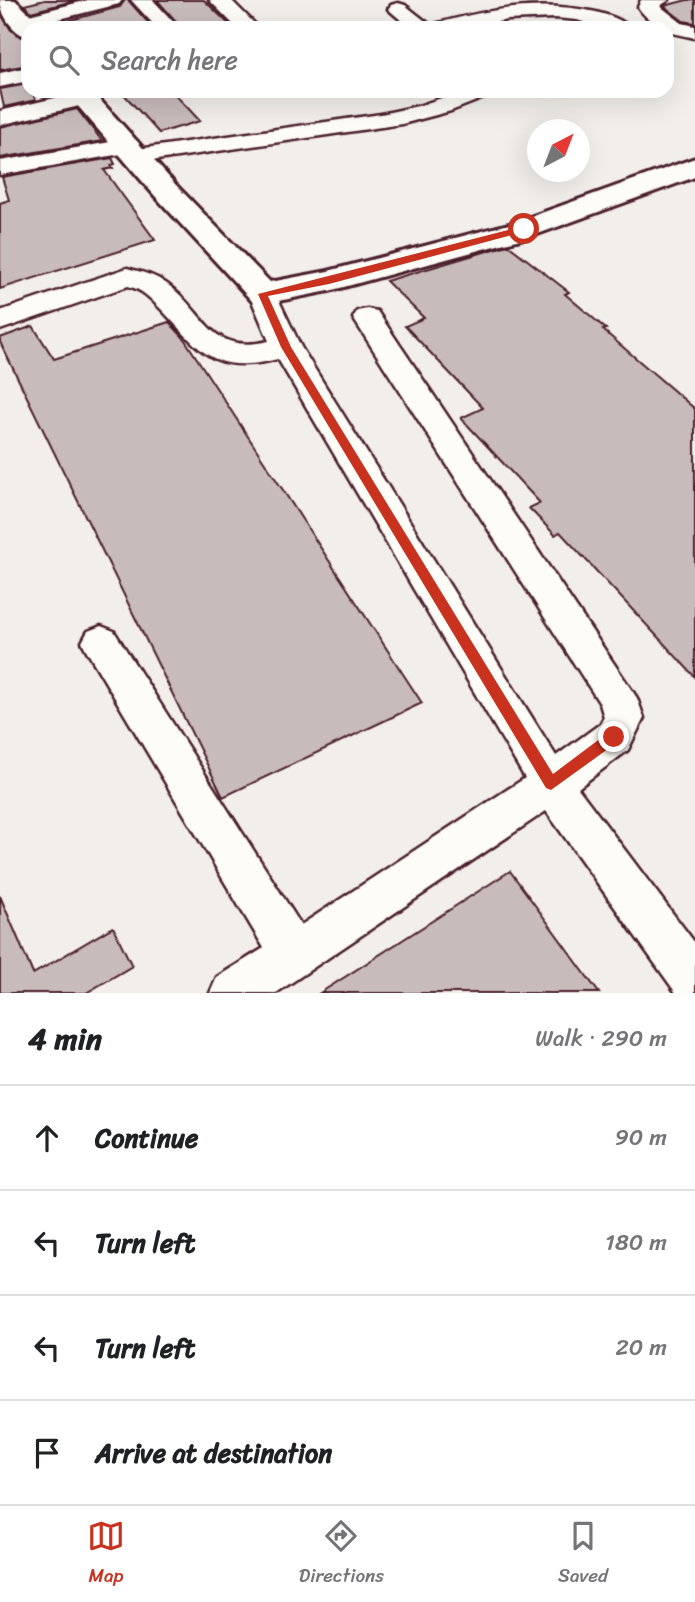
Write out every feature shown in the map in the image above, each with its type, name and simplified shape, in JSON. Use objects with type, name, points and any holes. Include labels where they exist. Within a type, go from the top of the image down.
[{"type":"main road","points":[[2,0],[21,28]]},
{"type":"main road","points":[[85,98],[263,294],[329,281],[524,229],[695,167]]},
{"type":"street","points":[[47,21],[112,0]]},
{"type":"street","points":[[141,0],[162,21]]},
{"type":"street","points":[[219,0],[242,21]]},
{"type":"street","points":[[659,0],[649,3],[648,7],[667,21]]},
{"type":"street","points":[[398,9],[414,21]]},
{"type":"street","points":[[465,21],[498,11],[531,9],[572,10],[606,21]]},
{"type":"street","points":[[674,26],[695,32]]},
{"type":"street","points":[[0,80],[21,76]]},
{"type":"street","points":[[0,118],[68,98]]},
{"type":"street","points":[[0,168],[141,161],[433,110],[466,98]]},
{"type":"street","points":[[0,321],[127,277],[141,278],[154,286],[209,344],[226,353],[243,355],[286,347]]},
{"type":"street","points":[[263,294],[286,347],[551,784],[695,981]]},
{"type":"street","points":[[233,993],[294,956],[551,784],[614,737],[624,718],[618,698],[367,318]]},
{"type":"street","points":[[101,642],[294,956]]},
{"type":"building","points":[[45,0],[77,0],[31,12],[24,5]]},
{"type":"building","points":[[128,0],[147,21],[67,21],[120,7]]},
{"type":"building","points":[[157,0],[204,0],[226,21],[176,21]]},
{"type":"building","points":[[695,0],[695,23],[683,21],[664,6]]},
{"type":"building","points":[[0,12],[11,30],[21,35],[21,66],[0,70]]},
{"type":"building","points":[[21,85],[21,98],[36,100],[4,107],[0,89]]},
{"type":"building","points":[[127,98],[179,98],[200,121],[159,133]]},
{"type":"building","points":[[77,109],[102,141],[0,158],[0,127]]},
{"type":"building","points":[[112,158],[115,164],[111,165],[113,168],[104,170],[155,240],[0,289],[0,203],[9,200],[2,177]]},
{"type":"building","points":[[508,245],[569,292],[565,294],[606,329],[603,330],[695,409],[695,677],[560,532],[555,535],[529,508],[540,503],[461,418],[483,408],[405,326],[424,318],[386,281]]},
{"type":"building","points":[[169,322],[183,337],[422,703],[223,797],[0,342],[0,338],[33,326],[54,359]]},
{"type":"building","points":[[510,871],[599,993],[320,993]]},
{"type":"building","points":[[0,896],[33,974],[113,927],[132,966],[86,993],[0,993]]},
{"type":"route","points":[[524,229],[329,281],[263,294],[286,347],[551,784],[614,737]]}]
